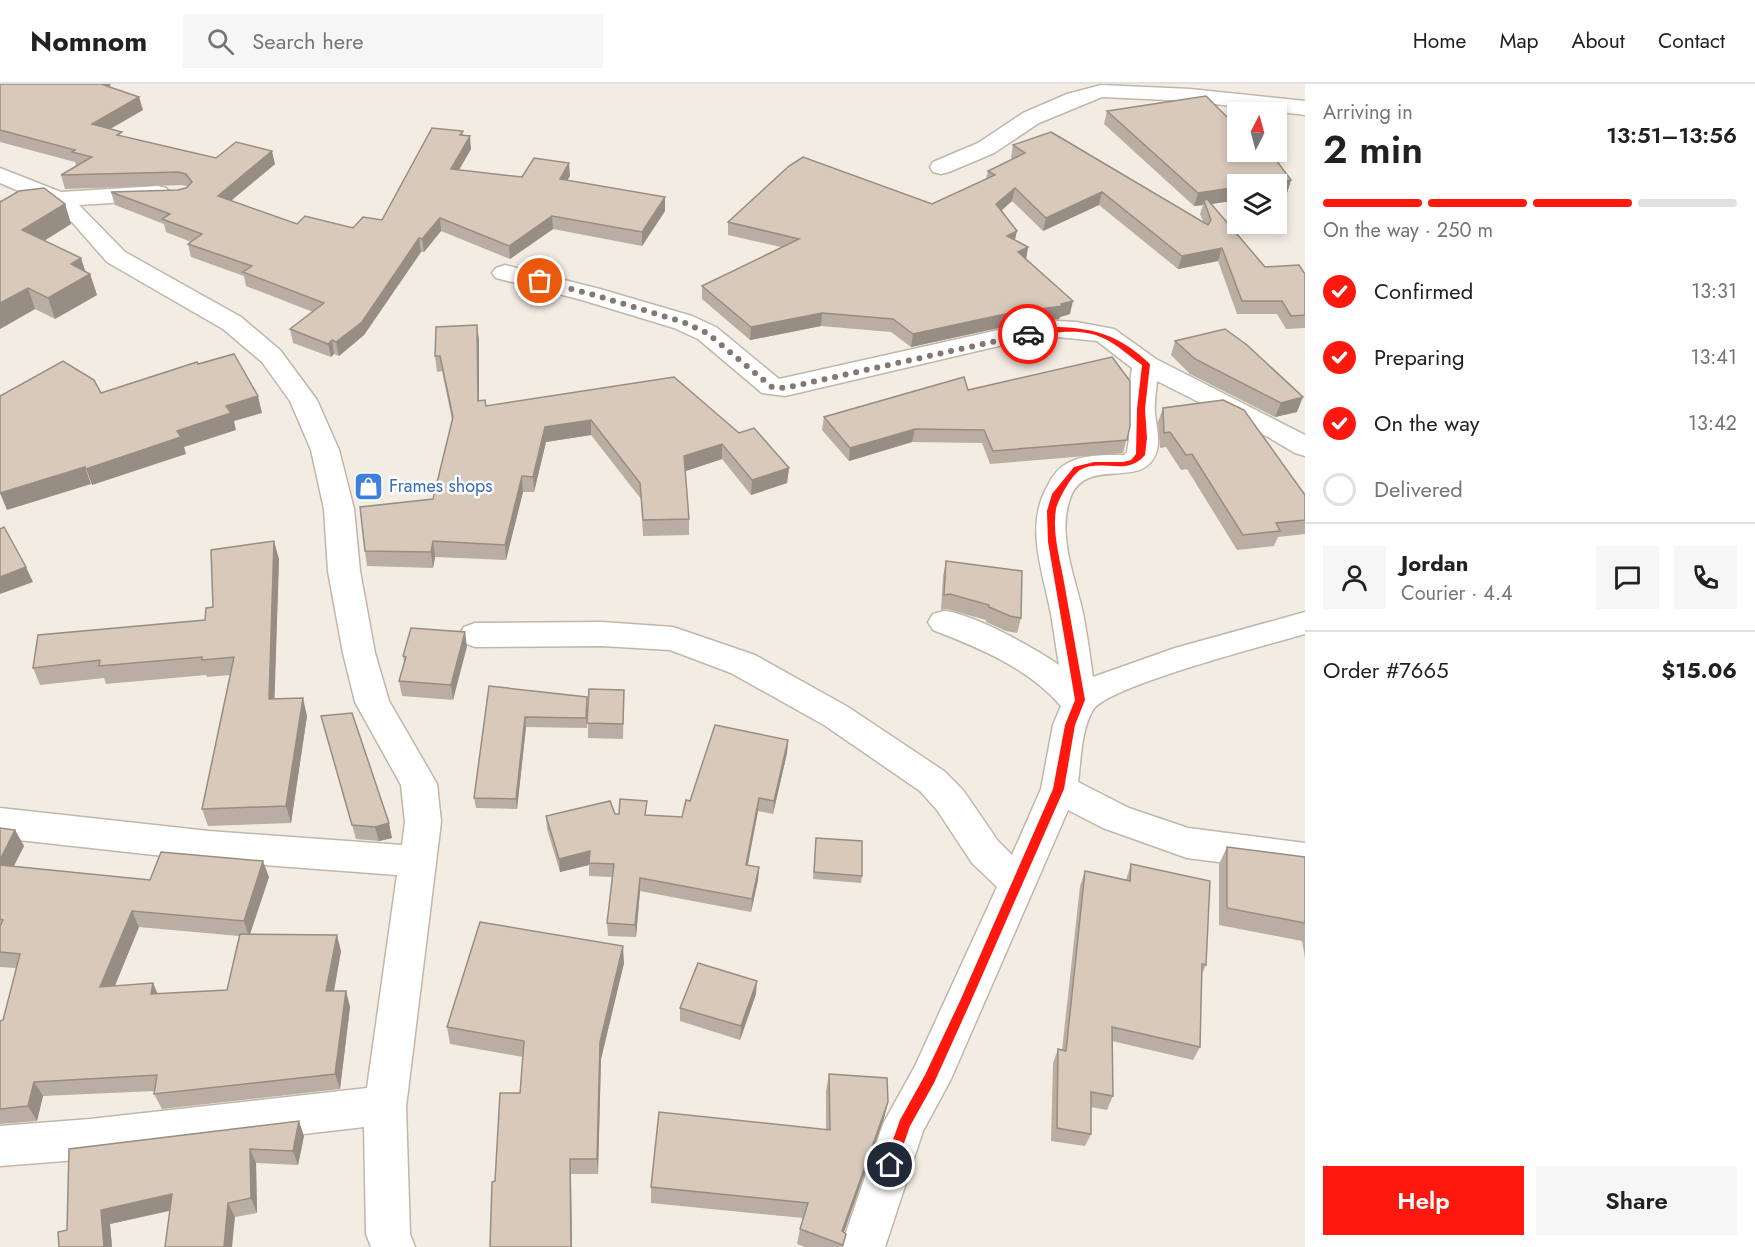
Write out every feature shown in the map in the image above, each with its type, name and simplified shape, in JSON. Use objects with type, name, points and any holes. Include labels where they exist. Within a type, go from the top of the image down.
[{"type":"street","points":[[941,167],[986,148],[1031,118],[1096,88],[1190,95],[1305,108]]},
{"type":"street","points":[[0,175],[56,198],[80,217],[116,257],[232,323],[271,356],[303,400],[325,450],[339,509],[344,571],[359,653],[372,702],[419,784],[423,822],[386,1107],[388,1234],[393,1247]]},
{"type":"street","points":[[0,210],[27,201],[56,198],[181,194]]},
{"type":"street","points":[[505,273],[591,294],[683,322],[707,333],[772,387],[785,388],[1003,337],[1058,329],[1105,335],[1146,364],[1278,430],[1305,447]]},
{"type":"street","points":[[863,1247],[904,1124],[930,1079],[1059,789],[1070,725],[1079,702],[1052,542],[1052,511],[1056,494],[1077,468],[1094,464],[1134,462],[1141,455],[1143,438],[1141,409],[1146,364]]},
{"type":"street","points":[[944,622],[1024,657],[1049,673],[1079,702]]},
{"type":"street","points":[[1079,702],[1114,681],[1176,660],[1305,623]]},
{"type":"street","points":[[475,635],[602,634],[673,639],[742,664],[836,716],[932,781],[950,800],[985,852],[1017,884]]},
{"type":"street","points":[[1059,789],[1116,818],[1187,843],[1305,858]]},
{"type":"street","points":[[0,824],[159,843],[275,853],[417,861]]},
{"type":"street","points":[[0,1146],[90,1139],[352,1108],[386,1107]]},
{"type":"building","points":[[0,84],[101,84],[139,97],[92,124],[122,132],[117,135],[216,158],[236,142],[272,151],[218,196],[297,224],[305,216],[353,228],[363,217],[382,220],[432,128],[463,131],[460,135],[470,136],[451,169],[522,177],[534,158],[569,163],[560,179],[665,197],[642,232],[552,216],[509,246],[440,218],[422,239],[419,238],[362,322],[336,342],[332,340],[328,344],[290,329],[324,303],[243,272],[252,266],[188,244],[202,234],[162,219],[170,214],[111,192],[178,190],[186,188],[192,182],[186,174],[178,172],[61,175],[92,157],[72,152],[75,150],[0,130]]},
{"type":"building","points":[[1206,96],[1227,117],[1227,162],[1278,162],[1286,174],[1227,174],[1227,189],[1198,193],[1107,111]]},
{"type":"building","points":[[1051,132],[1208,225],[1211,220],[1204,201],[1207,199],[1227,222],[1227,234],[1237,234],[1265,267],[1299,265],[1305,274],[1305,315],[1291,316],[1282,301],[1242,301],[1222,248],[1182,256],[1102,192],[1046,218],[1015,188],[996,204],[1017,231],[1007,236],[1028,247],[1018,252],[1073,301],[1061,304],[1062,306],[1005,314],[913,334],[893,319],[822,313],[751,327],[702,286],[799,239],[728,222],[789,166],[803,157],[932,204],[995,175],[988,171],[1025,153],[1013,145]]},
{"type":"building","points":[[44,188],[65,204],[22,230],[81,258],[71,264],[90,274],[48,298],[28,288],[0,303],[0,202],[19,191]]},
{"type":"building","points":[[477,325],[478,401],[485,400],[486,406],[674,377],[739,433],[754,428],[789,468],[752,480],[722,444],[684,456],[689,519],[643,520],[640,483],[591,420],[545,427],[533,477],[522,476],[505,545],[433,541],[431,552],[365,551],[360,507],[433,499],[453,417],[440,356],[435,356],[436,327]]},
{"type":"building","points":[[1225,329],[1247,345],[1303,397],[1281,403],[1195,359],[1175,341]]},
{"type":"building","points":[[234,354],[258,396],[226,406],[231,413],[177,431],[181,437],[86,469],[85,467],[0,493],[0,396],[63,361],[94,380],[101,393],[197,362],[198,364]]},
{"type":"building","points":[[1112,357],[1130,381],[1130,426],[1127,440],[993,451],[984,430],[915,429],[850,448],[824,417],[964,377],[968,390]]},
{"type":"building","points":[[1223,400],[1244,410],[1305,495],[1305,520],[1276,523],[1280,531],[1243,535],[1192,454],[1186,455],[1170,432],[1164,433],[1163,408]]},
{"type":"building","points":[[4,527],[26,567],[0,577],[0,529]]},
{"type":"building","points":[[274,541],[269,699],[303,698],[286,806],[202,809],[234,657],[202,660],[202,657],[99,666],[100,660],[33,668],[38,635],[205,620],[206,608],[213,607],[211,550]]},
{"type":"building","points":[[946,561],[1022,571],[1021,618],[1010,616],[989,605],[950,594],[944,595]]},
{"type":"building","points":[[411,628],[465,632],[451,685],[399,681]]},
{"type":"building","points":[[489,686],[587,697],[586,718],[525,717],[516,799],[474,798]]},
{"type":"building","points":[[589,689],[624,690],[623,724],[587,723]]},
{"type":"building","points":[[352,713],[389,823],[375,827],[352,825],[321,716]]},
{"type":"building","points":[[715,725],[788,740],[774,801],[759,798],[746,865],[759,867],[752,899],[640,878],[635,925],[607,923],[614,864],[589,863],[590,851],[559,859],[546,816],[610,801],[615,814],[619,814],[620,799],[647,801],[645,815],[682,817],[686,800],[690,801]]},
{"type":"building","points":[[0,828],[15,830],[0,860]]},
{"type":"building","points":[[816,838],[862,841],[862,876],[814,872]]},
{"type":"building","points":[[1227,847],[1305,857],[1305,923],[1227,908]]},
{"type":"building","points":[[161,852],[263,861],[244,921],[132,911],[100,987],[153,983],[151,994],[227,990],[240,934],[337,935],[326,991],[346,991],[335,1074],[154,1094],[157,1075],[34,1082],[28,1106],[0,1109],[0,1021],[3,1020],[20,954],[0,952],[0,926],[3,920],[0,919],[0,865],[150,880]]},
{"type":"building","points":[[1131,864],[1210,881],[1206,965],[1202,964],[1200,1047],[1112,1027],[1113,1096],[1091,1092],[1091,1134],[1057,1128],[1058,1049],[1066,1051],[1085,871],[1130,881]]},
{"type":"building","points":[[480,922],[623,946],[600,1042],[597,1159],[570,1159],[571,1247],[490,1247],[492,1182],[495,1181],[500,1093],[520,1093],[524,1041],[447,1027]]},
{"type":"building","points":[[698,963],[757,981],[741,1026],[680,1008]]},
{"type":"building","points":[[829,1074],[887,1078],[888,1102],[842,1231],[846,1234],[843,1245],[800,1229],[808,1203],[651,1187],[659,1112],[830,1130]]},
{"type":"building","points":[[299,1121],[293,1151],[250,1149],[251,1198],[228,1203],[224,1247],[165,1247],[172,1194],[101,1210],[104,1247],[59,1247],[58,1232],[67,1230],[69,1149]]},
{"type":"way so far","points":[[540,281],[683,322],[707,333],[745,363],[764,383],[772,387],[785,388],[1003,337],[1028,334]]},
{"type":"place","name":"Frames shops","points":[[368,486]]},
{"type":"route","points":[[890,1165],[904,1124],[930,1079],[1059,789],[1070,725],[1080,700],[1052,542],[1052,511],[1056,494],[1077,468],[1094,464],[1134,462],[1141,455],[1143,438],[1141,409],[1146,364],[1105,335],[1058,329],[1028,334]]}]
